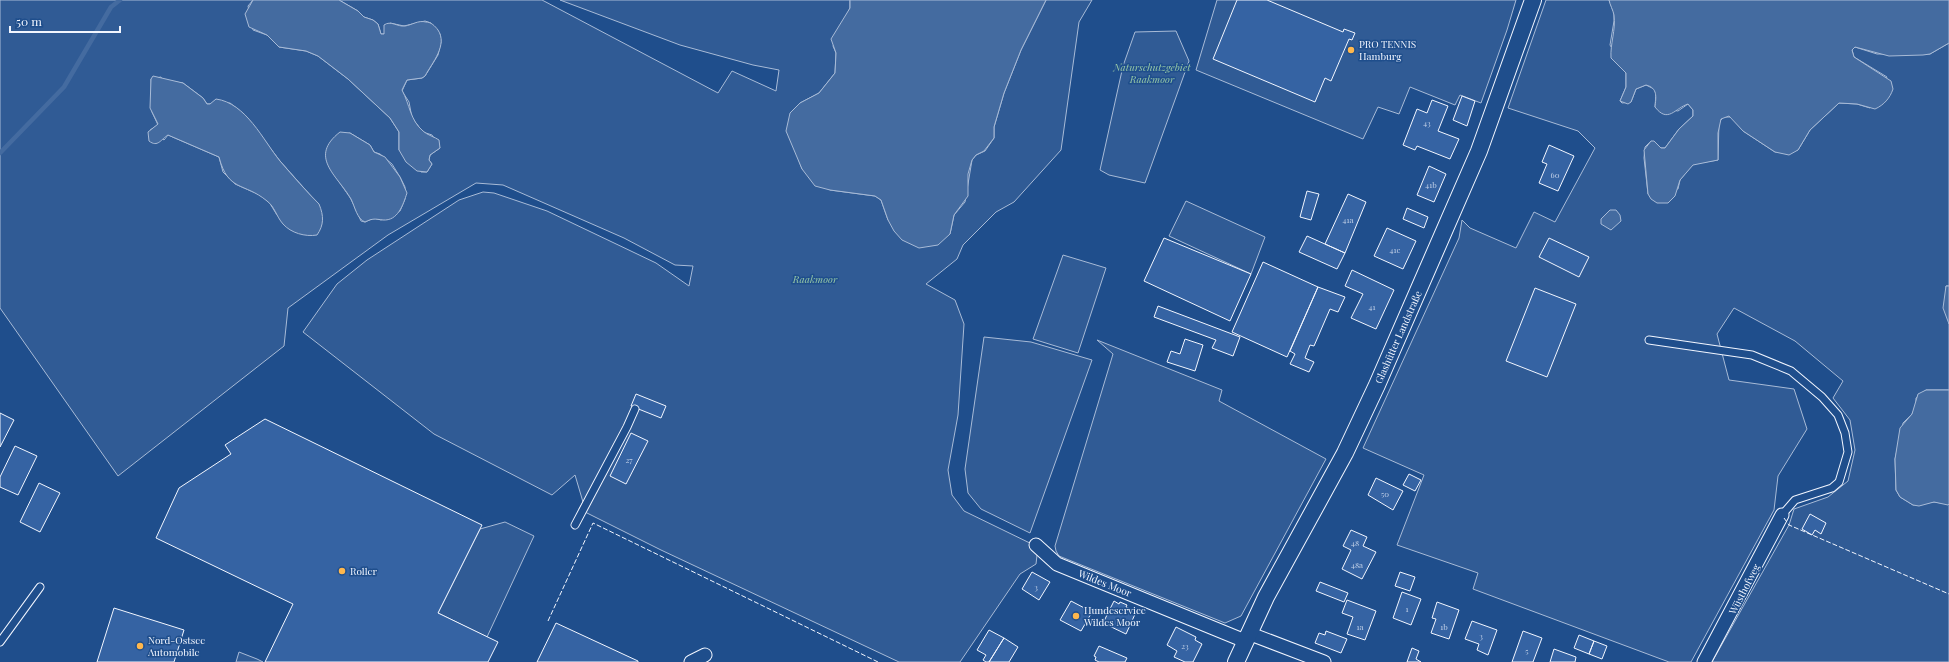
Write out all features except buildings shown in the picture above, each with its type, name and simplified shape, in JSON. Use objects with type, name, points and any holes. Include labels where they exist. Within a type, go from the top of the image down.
[{"type":"street","name":"Glashütter Landstraße","points":[[1236,662],[1246,637],[1297,537],[1345,453],[1378,385],[1479,151],[1533,0]]},
{"type":"street","name":"Wüsthofweg","points":[[1704,662],[1782,515]]},
{"type":"street","name":"Wildes Moor","points":[[1036,545],[1057,564],[1246,637],[1324,662]]},
{"type":"street","points":[[691,662],[705,655]]},
{"type":"lane","points":[[1649,340],[1752,354],[1791,371],[1822,397],[1838,415],[1845,433],[1848,452],[1838,482],[1832,488],[1795,500],[1782,515]]},
{"type":"lane","points":[[575,525],[635,409]]},
{"type":"lane","points":[[0,642],[40,587]]},
{"type":"shaded area","points":[[0,0],[253,0],[248,6],[253,30],[267,35],[279,47],[306,51],[318,56],[348,79],[390,118],[399,132],[399,150],[421,172],[427,172],[432,164],[429,160],[430,155],[440,148],[432,135],[423,132],[412,118],[409,102],[402,91],[407,80],[422,78],[425,76],[438,55],[441,42],[440,34],[431,23],[425,21],[404,26],[390,23],[384,34],[381,34],[378,24],[373,20],[364,17],[358,11],[339,0],[542,0],[718,93],[732,71],[776,91],[779,70],[753,65],[680,45],[560,0],[850,0],[850,8],[833,46],[836,53],[835,73],[819,93],[800,103],[798,158],[802,169],[830,190],[875,196],[881,200],[888,220],[950,234],[954,215],[965,202],[972,160],[976,155],[985,151],[994,138],[994,127],[1004,93],[1021,50],[1046,0],[1092,0],[1079,22],[1061,150],[1014,202],[996,212],[963,245],[957,259],[926,284],[955,300],[964,324],[958,415],[948,470],[952,495],[964,511],[1038,547],[1036,564],[1020,574],[960,662],[899,662],[661,550],[579,509],[583,502],[575,475],[552,495],[434,434],[303,332],[337,284],[367,260],[459,200],[483,192],[494,193],[547,211],[656,263],[689,286],[693,266],[675,265],[624,238],[503,185],[476,183],[388,235],[288,308],[284,346],[118,476],[0,308]],"holes":[[[161,77],[162,80],[183,83],[203,98],[207,104],[230,103],[239,110],[248,119],[280,161],[319,205],[277,215],[269,202],[260,195],[235,184],[223,172],[219,157],[168,135],[164,140],[150,130],[158,125],[152,112],[151,79]],[[350,133],[370,145],[374,152],[380,154],[392,164],[405,187],[405,199],[400,211],[381,220],[374,218],[365,222],[361,221],[351,199],[333,173],[327,149],[336,136]]]},
{"type":"shaded area","points":[[253,0],[339,0],[358,11],[364,17],[373,20],[378,24],[381,34],[384,34],[384,25],[389,23],[405,26],[423,22],[430,23],[434,26],[441,36],[440,48],[435,60],[425,76],[422,78],[407,80],[402,90],[415,122],[425,132],[439,140],[440,148],[430,155],[429,160],[432,164],[427,172],[417,171],[406,162],[399,150],[399,132],[390,118],[348,79],[318,56],[306,51],[279,47],[267,35],[249,27],[245,14]]},
{"type":"shaded area","points":[[850,0],[1046,0],[1021,50],[1004,93],[994,127],[994,138],[984,151],[976,155],[972,160],[968,174],[968,196],[954,215],[950,234],[938,245],[919,248],[902,240],[894,231],[888,220],[881,200],[875,196],[830,190],[815,186],[802,169],[786,131],[790,113],[800,103],[819,93],[835,73],[836,53],[831,39],[850,8]]},
{"type":"shaded area","name":"PRO TENNIS Hamburg","points":[[1217,0],[1516,0],[1481,103],[1460,95],[1455,105],[1410,87],[1399,114],[1378,107],[1363,139],[1196,70]]},
{"type":"shaded area","points":[[1546,0],[1609,0],[1614,13],[1610,45],[1626,73],[1626,87],[1620,101],[1622,103],[1631,102],[1636,89],[1646,85],[1654,89],[1656,93],[1655,107],[1678,111],[1688,104],[1693,110],[1693,116],[1679,129],[1665,148],[1661,148],[1651,141],[1645,147],[1644,158],[1648,194],[1678,189],[1680,180],[1693,164],[1718,160],[1719,122],[1724,117],[1732,117],[1743,131],[1775,152],[1798,150],[1810,130],[1839,103],[1857,104],[1870,108],[1887,77],[1854,57],[1852,50],[1855,47],[1877,54],[1930,54],[1949,43],[1949,286],[1946,286],[1949,324],[1949,390],[1926,390],[1916,398],[1916,406],[1912,414],[1903,423],[1895,459],[1896,490],[1900,497],[1913,505],[1934,502],[1949,504],[1949,662],[1712,662],[1789,525],[1794,509],[1828,497],[1848,481],[1855,450],[1850,420],[1833,398],[1843,381],[1795,341],[1734,308],[1717,334],[1729,380],[1794,389],[1807,429],[1778,476],[1774,510],[1691,662],[1669,662],[1473,589],[1478,573],[1397,545],[1424,475],[1363,448],[1459,238],[1462,220],[1470,228],[1516,248],[1534,212],[1555,222],[1595,148],[1578,131],[1508,108]]},
{"type":"shaded area","points":[[1609,0],[1949,0],[1949,43],[1930,54],[1923,55],[1889,56],[1855,47],[1852,50],[1854,57],[1891,81],[1893,89],[1890,95],[1884,103],[1875,109],[1857,104],[1839,103],[1810,130],[1798,150],[1789,155],[1775,152],[1743,131],[1729,116],[1721,119],[1718,133],[1718,160],[1693,165],[1680,180],[1675,196],[1668,203],[1657,203],[1651,199],[1648,194],[1644,150],[1651,141],[1654,141],[1661,148],[1665,148],[1679,129],[1693,116],[1693,110],[1688,104],[1668,115],[1660,112],[1655,107],[1656,96],[1653,88],[1646,85],[1636,89],[1631,102],[1628,104],[1620,101],[1626,87],[1626,73],[1611,58],[1611,47],[1614,32],[1614,13]]},
{"type":"shaded area","name":"Naturschutzgebiet Raakmoor","points":[[1176,31],[1189,61],[1145,183],[1109,175],[1100,170],[1123,66],[1135,32]]},
{"type":"shaded area","points":[[153,76],[183,83],[203,98],[207,104],[210,104],[216,99],[227,102],[236,107],[245,115],[280,161],[319,204],[322,212],[322,220],[321,228],[317,235],[298,234],[286,227],[267,201],[259,195],[238,185],[227,176],[219,157],[168,135],[155,144],[149,141],[148,132],[158,124],[150,108],[151,79]]},
{"type":"shaded area","points":[[340,132],[350,133],[370,145],[374,152],[385,157],[400,177],[407,193],[399,211],[393,218],[388,220],[372,219],[365,222],[358,216],[351,199],[328,166],[326,158],[326,150],[331,141]]},
{"type":"shaded area","points":[[1186,201],[1265,237],[1251,274],[1169,236]]},
{"type":"shaded area","points":[[1610,210],[1616,210],[1620,215],[1621,221],[1611,230],[1601,224],[1601,219]]},
{"type":"shaded area","points":[[1063,255],[1106,268],[1078,353],[1033,339]]},
{"type":"shaded area","points":[[1946,286],[1949,286],[1949,324],[1943,308]]},
{"type":"shaded area","points":[[984,337],[1031,342],[1092,360],[1030,533],[981,509],[968,493],[965,469]]},
{"type":"shaded area","points":[[1097,340],[1222,390],[1219,401],[1326,459],[1241,616],[1225,623],[1059,556],[1056,551],[1055,546],[1113,354]]},
{"type":"shaded area","points":[[1926,390],[1949,390],[1948,505],[1934,502],[1919,506],[1913,505],[1900,497],[1896,490],[1895,459],[1900,428],[1912,414],[1918,394]]},
{"type":"shaded area","points":[[505,522],[534,536],[487,637],[438,613],[480,529]]},
{"type":"shaded area","points":[[239,652],[257,659],[263,662],[236,662]]},
{"type":"waterway","points":[[0,153],[64,87],[111,7],[120,0]]},
{"type":"fence","points":[[1784,518],[1789,525],[1949,594]]},
{"type":"fence","points":[[548,621],[593,523],[878,662]]},
{"type":"place","name":"PRO TENNIS Hamburg","points":[[1351,50]]},
{"type":"place","name":"Roller","points":[[342,571]]},
{"type":"place","name":"Hundeservice Wildes Moor","points":[[1076,616]]},
{"type":"place","name":"Nord-Ostsee Automobile","points":[[140,646]]},
{"type":"park label","name":"Raakmoor","points":[[815,279]]}]
